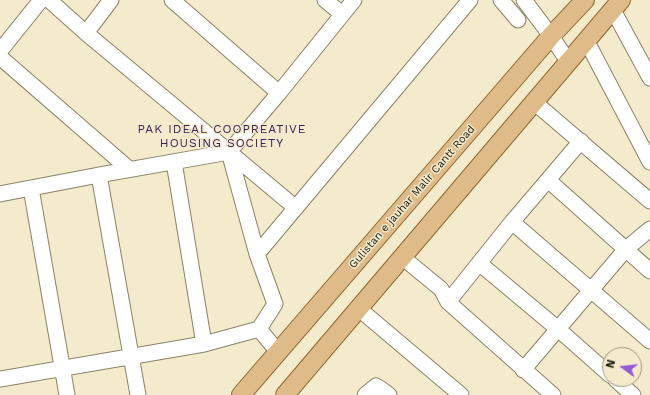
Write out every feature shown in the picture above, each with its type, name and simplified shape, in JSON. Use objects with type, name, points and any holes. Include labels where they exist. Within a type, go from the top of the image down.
[{"type":"main road","name":"Gulistan e jauhar Malir Cantt Road","points":[[241,395],[551,36],[585,0]]},
{"type":"main road","points":[[285,395],[617,5]]},
{"type":"street","points":[[41,0],[0,53],[1,58],[129,169]]},
{"type":"street","points":[[49,0],[86,33],[296,208]]},
{"type":"street","points":[[86,33],[111,0]]},
{"type":"street","points":[[172,0],[279,93]]},
{"type":"street","points":[[325,0],[342,14]]},
{"type":"street","points":[[0,194],[129,169],[229,152],[354,0]]},
{"type":"street","points":[[257,254],[470,0]]},
{"type":"street","points":[[501,0],[518,20]]},
{"type":"street","points":[[524,0],[568,61]]},
{"type":"street","points":[[617,5],[650,78]]},
{"type":"street","points":[[586,40],[650,162]]},
{"type":"street","points":[[534,102],[650,201]]},
{"type":"street","points":[[448,302],[512,222],[581,142]]},
{"type":"street","points":[[0,378],[62,369],[204,344],[259,329],[275,304],[257,254],[229,152]]},
{"type":"street","points":[[174,162],[204,344]]},
{"type":"street","points":[[99,175],[138,395]]},
{"type":"street","points":[[548,180],[650,270]]},
{"type":"street","points":[[31,188],[67,395]]},
{"type":"street","points":[[512,222],[650,341]]},
{"type":"street","points":[[523,370],[626,249],[650,229]]},
{"type":"street","points":[[402,257],[441,289],[448,302],[553,395]]},
{"type":"street","points":[[479,263],[602,368]]},
{"type":"street","points":[[358,308],[461,395]]},
{"type":"street","points":[[259,329],[278,352]]},
{"type":"street","points":[[365,395],[376,386],[381,388],[389,395]]},
{"type":"street","points":[[624,387],[633,395]]},
{"type":"district","name":"PAK IDEAL COOPREATIVE HOUSING SOCIETY","points":[[222,136]]}]
